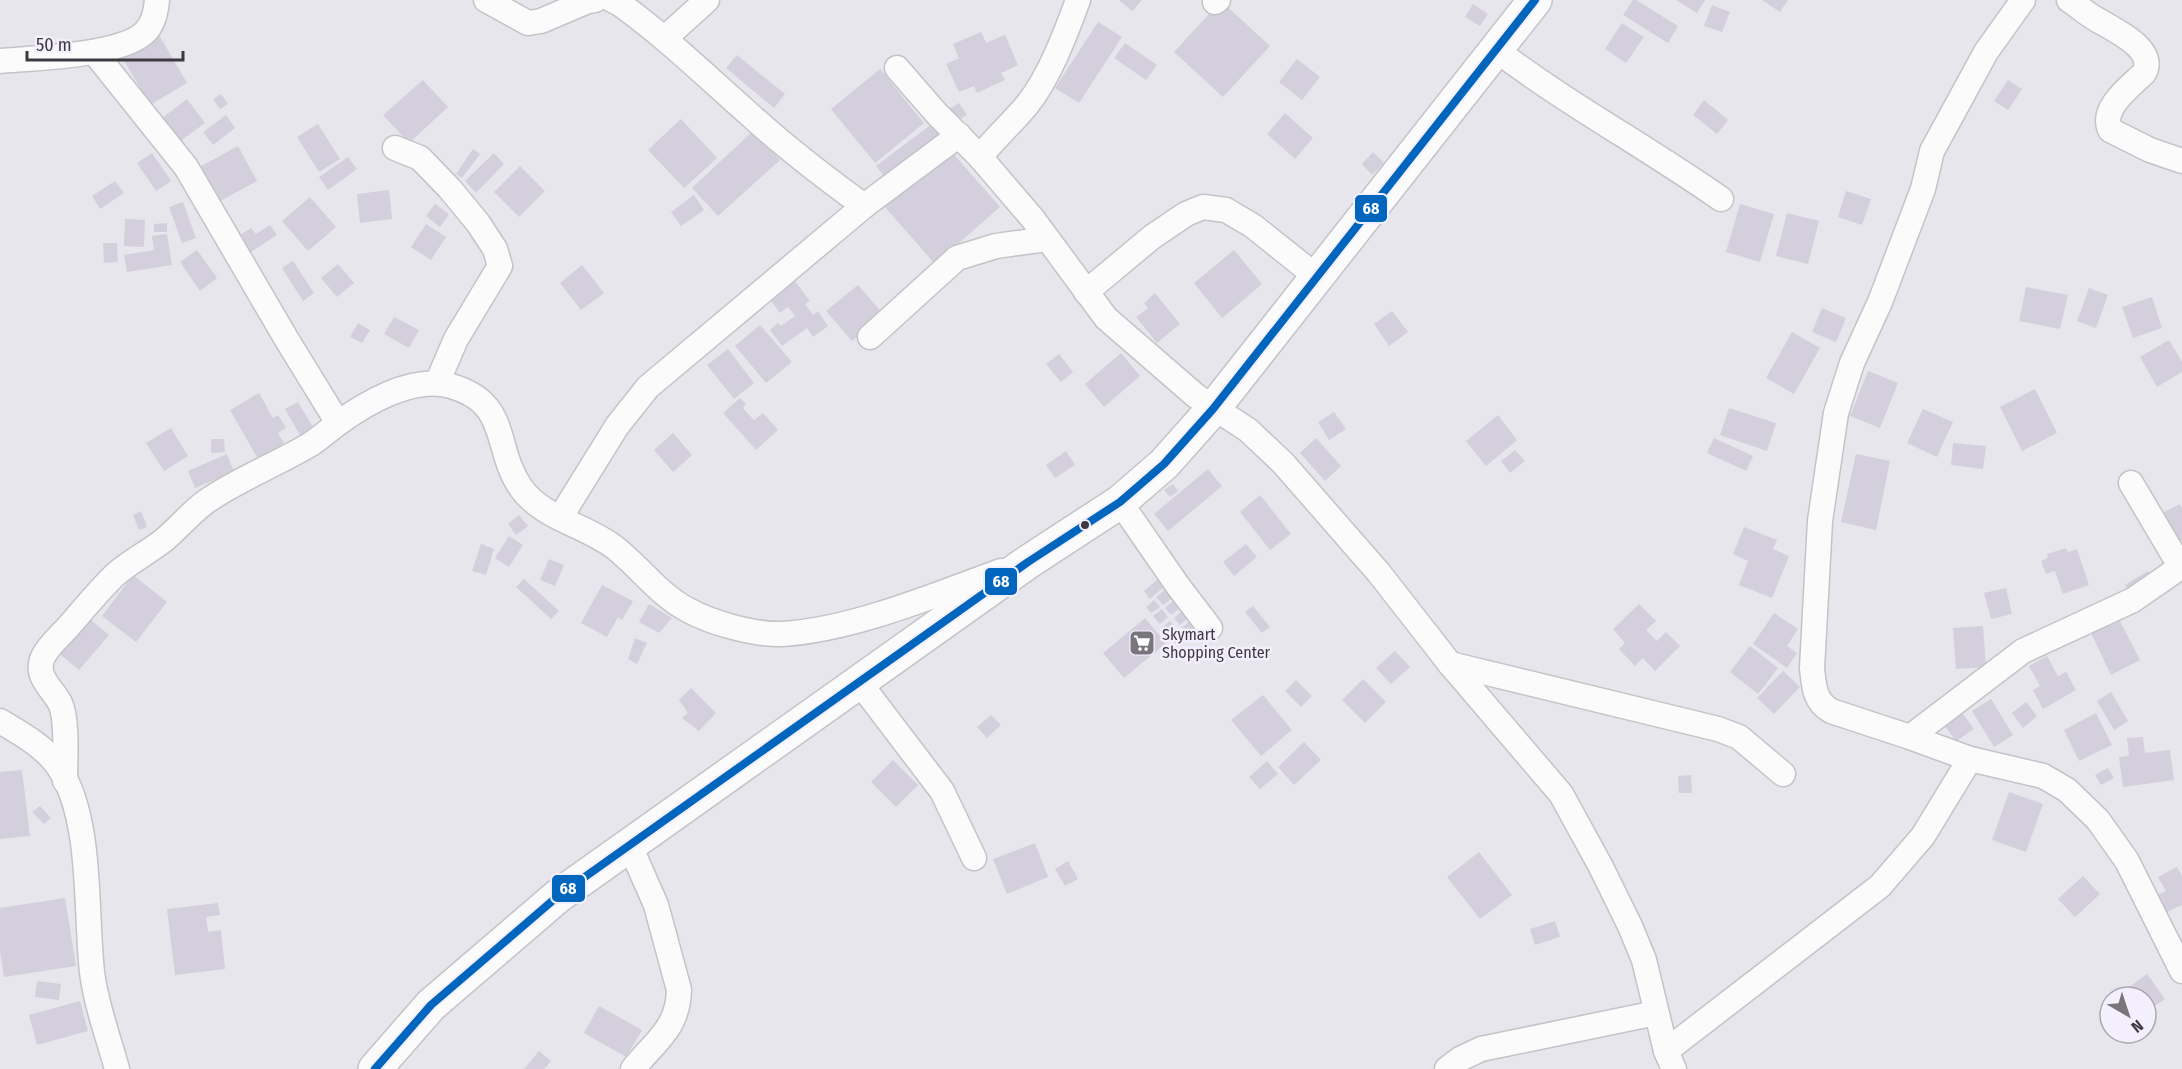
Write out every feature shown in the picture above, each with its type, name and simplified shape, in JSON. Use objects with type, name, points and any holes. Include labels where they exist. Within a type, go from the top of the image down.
[{"type":"main road","points":[[375,1069],[431,1005],[558,896],[1028,562],[1120,502],[1164,464],[1213,409],[1535,0]]},
{"type":"street","points":[[0,61],[94,52],[128,43],[147,31],[156,14],[157,0]]},
{"type":"street","points":[[486,0],[528,23],[541,21],[595,0]]},
{"type":"street","points":[[612,0],[620,3],[665,38],[750,116],[811,167],[864,206]]},
{"type":"street","points":[[665,38],[707,0]]},
{"type":"street","points":[[980,157],[1038,89],[1078,0]]},
{"type":"street","points":[[2023,0],[1986,52],[1932,151],[1923,189],[1911,222],[1880,302],[1852,363],[1836,413],[1820,521],[1812,668],[1815,691],[1821,703],[1831,711],[1971,759],[2043,776],[2067,790],[2098,820],[2127,861],[2182,971]]},
{"type":"street","points":[[2069,0],[2095,19],[2118,31],[2136,45],[2146,58],[2147,68],[2144,73],[2111,109],[2108,121],[2110,130],[2150,150],[2182,160]]},
{"type":"street","points":[[1495,49],[1530,76],[1684,173],[1721,199]]},
{"type":"street","points":[[94,52],[186,167],[286,340],[338,423]]},
{"type":"street","points":[[897,68],[937,114],[980,157],[1047,239],[1106,318],[1143,352],[1213,409],[1248,430],[1283,463],[1380,573],[1450,664],[1546,776],[1574,816],[1630,926],[1644,960],[1670,1060],[1880,886],[1923,836],[1971,759]]},
{"type":"street","points":[[560,518],[617,426],[648,387],[864,206],[959,135]]},
{"type":"street","points":[[395,148],[420,158],[450,189],[495,249],[500,266],[456,339],[437,383]]},
{"type":"street","points":[[1086,292],[1152,237],[1186,214],[1203,207],[1226,210],[1253,226],[1317,276]]},
{"type":"street","points":[[870,337],[957,258],[996,246],[1047,239]]},
{"type":"street","points":[[65,781],[64,716],[60,703],[42,675],[41,664],[44,654],[117,573],[167,537],[201,504],[235,483],[311,444],[362,408],[415,386],[437,383],[473,394],[481,400],[497,424],[514,476],[534,502],[560,518],[598,536],[685,609],[707,619],[744,629],[782,634],[842,624],[894,609],[1028,562]]},
{"type":"street","points":[[1910,737],[2023,651],[2133,600],[2165,580],[2181,566],[2131,483]]},
{"type":"street","points":[[1120,502],[1210,628]]},
{"type":"street","points":[[1450,664],[1718,729],[1738,737],[1783,774]]},
{"type":"street","points":[[859,682],[942,791],[974,858]]},
{"type":"street","points":[[0,721],[22,734],[58,766],[72,798],[84,854],[92,970],[97,1003],[117,1069]]},
{"type":"street","points":[[630,846],[656,905],[679,990],[679,1003],[671,1024],[633,1069]]},
{"type":"street","points":[[1447,1069],[1460,1059],[1480,1049],[1656,1013]]},
{"type":"building","points":[[1119,0],[1142,0],[1132,11]]},
{"type":"building","points":[[1633,0],[1678,26],[1668,43],[1623,15]]},
{"type":"building","points":[[1676,0],[1705,0],[1697,13]]},
{"type":"building","points":[[1762,0],[1788,0],[1780,12]]},
{"type":"building","points":[[1221,1],[1270,46],[1223,97],[1174,52]]},
{"type":"building","points":[[1473,4],[1488,14],[1480,26],[1465,17]]},
{"type":"building","points":[[1712,5],[1730,12],[1722,32],[1704,26]]},
{"type":"building","points":[[1098,22],[1122,37],[1079,103],[1055,88]]},
{"type":"building","points":[[1622,23],[1644,37],[1626,63],[1605,49]]},
{"type":"building","points":[[981,32],[986,43],[1005,35],[1018,65],[1001,73],[1005,80],[977,93],[974,86],[959,92],[946,64],[959,58],[953,44]]},
{"type":"building","points":[[159,35],[187,83],[150,105],[122,57]]},
{"type":"building","points":[[1125,43],[1157,65],[1146,80],[1114,58]]},
{"type":"building","points":[[737,55],[785,94],[774,108],[726,68]]},
{"type":"building","points":[[1297,59],[1320,77],[1302,100],[1279,82]]},
{"type":"building","points":[[880,69],[924,123],[875,163],[831,109]]},
{"type":"building","points":[[423,80],[448,107],[409,143],[383,115]]},
{"type":"building","points":[[2008,80],[2022,89],[2008,110],[1994,101]]},
{"type":"building","points":[[221,94],[228,104],[220,109],[213,99]]},
{"type":"building","points":[[187,99],[205,123],[179,142],[161,119]]},
{"type":"building","points":[[1704,100],[1728,120],[1717,134],[1693,115]]},
{"type":"building","points":[[959,103],[967,115],[957,121],[949,109]]},
{"type":"building","points":[[1285,113],[1313,138],[1295,159],[1267,134]]},
{"type":"building","points":[[226,115],[235,128],[213,145],[203,132]]},
{"type":"building","points":[[681,119],[717,158],[684,188],[648,150]]},
{"type":"building","points":[[318,124],[340,159],[319,172],[297,137]]},
{"type":"building","points":[[932,124],[944,140],[889,182],[876,166]]},
{"type":"building","points":[[753,131],[780,160],[718,216],[692,188]]},
{"type":"building","points":[[238,146],[257,181],[213,205],[194,170]]},
{"type":"building","points":[[473,149],[480,154],[462,178],[456,174]]},
{"type":"building","points":[[949,149],[1000,207],[935,264],[884,206]]},
{"type":"building","points":[[1373,152],[1384,163],[1372,175],[1362,164]]},
{"type":"building","points":[[152,153],[171,181],[156,191],[137,163]]},
{"type":"building","points":[[494,153],[504,164],[476,193],[465,181]]},
{"type":"building","points":[[348,157],[357,169],[328,190],[319,177]]},
{"type":"building","points":[[520,166],[545,191],[519,217],[494,192]]},
{"type":"building","points":[[115,181],[124,193],[100,209],[92,196]]},
{"type":"building","points":[[389,190],[392,219],[360,223],[357,194]]},
{"type":"building","points":[[1846,191],[1871,199],[1862,225],[1838,217]]},
{"type":"building","points":[[694,195],[704,210],[681,226],[671,212]]},
{"type":"building","points":[[310,197],[336,227],[308,251],[282,221]]},
{"type":"building","points":[[183,202],[196,238],[182,243],[169,207]]},
{"type":"building","points":[[435,204],[449,214],[440,227],[426,216]]},
{"type":"building","points":[[1740,204],[1774,214],[1760,262],[1726,252]]},
{"type":"building","points":[[1787,213],[1819,221],[1808,264],[1776,256]]},
{"type":"building","points":[[125,219],[145,220],[144,247],[124,246]]},
{"type":"building","points":[[167,223],[167,232],[154,232],[154,224]]},
{"type":"building","points":[[426,224],[446,237],[431,260],[411,247]]},
{"type":"building","points":[[270,225],[277,235],[248,254],[237,237],[251,228],[256,234]]},
{"type":"building","points":[[167,234],[172,265],[127,272],[124,255],[154,250],[152,236]]},
{"type":"building","points":[[103,243],[117,243],[118,262],[104,263]]},
{"type":"building","points":[[197,250],[217,278],[200,291],[180,262]]},
{"type":"building","points":[[1234,250],[1262,284],[1222,318],[1194,283]]},
{"type":"building","points":[[293,261],[314,293],[303,301],[282,268]]},
{"type":"building","points":[[338,264],[354,283],[337,297],[321,278]]},
{"type":"building","points":[[582,265],[604,293],[581,310],[560,283]]},
{"type":"building","points":[[794,280],[810,301],[805,304],[813,315],[818,311],[828,326],[813,337],[807,328],[782,346],[770,330],[778,323],[781,326],[795,316],[788,307],[780,313],[769,298]]},
{"type":"building","points":[[858,285],[884,315],[852,341],[826,311]]},
{"type":"building","points":[[2026,287],[2068,295],[2060,329],[2019,321]]},
{"type":"building","points":[[2089,288],[2108,295],[2096,328],[2077,321]]},
{"type":"building","points":[[1155,293],[1180,324],[1157,343],[1136,317],[1148,308],[1144,303]]},
{"type":"building","points":[[2152,297],[2162,328],[2133,338],[2122,307]]},
{"type":"building","points":[[1822,308],[1846,318],[1836,342],[1812,332]]},
{"type":"building","points":[[1392,311],[1408,332],[1389,346],[1374,324]]},
{"type":"building","points":[[394,317],[419,330],[409,348],[384,334]]},
{"type":"building","points":[[358,323],[370,330],[362,343],[350,337]]},
{"type":"building","points":[[760,325],[792,362],[766,383],[735,346]]},
{"type":"building","points":[[1792,332],[1820,348],[1794,394],[1766,378]]},
{"type":"building","points":[[2169,340],[2182,362],[2182,372],[2157,387],[2140,357]]},
{"type":"building","points":[[728,349],[754,383],[734,399],[707,365]]},
{"type":"building","points":[[1121,353],[1140,376],[1104,407],[1085,384]]},
{"type":"building","points":[[1059,354],[1073,372],[1061,382],[1046,364]]},
{"type":"building","points":[[1868,371],[1898,383],[1880,428],[1850,416]]},
{"type":"building","points":[[2035,389],[2057,433],[2022,451],[2000,407]]},
{"type":"building","points":[[259,393],[273,418],[278,415],[286,428],[278,433],[284,443],[258,459],[230,410]]},
{"type":"building","points":[[740,398],[746,404],[743,408],[754,420],[763,413],[778,430],[756,450],[723,413]]},
{"type":"building","points":[[298,402],[314,429],[301,437],[285,409]]},
{"type":"building","points":[[1729,408],[1776,423],[1767,451],[1720,435]]},
{"type":"building","points":[[1923,409],[1953,422],[1937,457],[1907,443]]},
{"type":"building","points":[[1334,412],[1346,429],[1329,440],[1318,422]]},
{"type":"building","points":[[1498,415],[1517,440],[1486,466],[1466,441]]},
{"type":"building","points":[[171,428],[188,456],[164,471],[146,443]]},
{"type":"building","points":[[673,433],[692,455],[673,472],[654,450]]},
{"type":"building","points":[[1316,438],[1341,466],[1325,481],[1300,453]]},
{"type":"building","points":[[1714,438],[1753,456],[1746,471],[1707,453]]},
{"type":"building","points":[[211,439],[224,439],[225,452],[211,453]]},
{"type":"building","points":[[1953,443],[1986,446],[1983,469],[1951,465]]},
{"type":"building","points":[[1515,450],[1525,461],[1510,473],[1501,461]]},
{"type":"building","points":[[1066,451],[1075,465],[1055,478],[1046,465]]},
{"type":"building","points":[[227,454],[234,472],[195,488],[188,471]]},
{"type":"building","points":[[1856,454],[1890,461],[1876,530],[1841,522]]},
{"type":"building","points":[[1208,469],[1222,486],[1168,531],[1154,514]]},
{"type":"building","points":[[1173,484],[1178,491],[1170,497],[1164,490]]},
{"type":"building","points":[[1260,495],[1291,534],[1270,550],[1240,512]]},
{"type":"building","points":[[2180,504],[2182,540],[2170,546],[2155,517]]},
{"type":"building","points":[[141,511],[147,527],[139,530],[133,515]]},
{"type":"building","points":[[519,515],[528,526],[516,535],[508,524]]},
{"type":"building","points":[[1744,527],[1777,540],[1773,549],[1789,556],[1772,598],[1739,585],[1748,561],[1733,554]]},
{"type":"building","points":[[509,536],[523,545],[509,567],[495,558]]},
{"type":"building","points":[[481,544],[494,549],[486,575],[472,571]]},
{"type":"building","points":[[1246,544],[1257,557],[1234,576],[1223,562]]},
{"type":"building","points":[[2066,548],[2068,552],[2077,549],[2089,585],[2063,594],[2055,571],[2046,574],[2041,561],[2048,558],[2047,554]]},
{"type":"building","points":[[549,559],[564,565],[555,586],[540,580]]},
{"type":"building","points":[[2148,571],[2156,584],[2133,599],[2125,585]]},
{"type":"building","points":[[133,575],[167,602],[136,642],[102,616]]},
{"type":"building","points":[[1159,578],[1166,585],[1150,599],[1144,591]]},
{"type":"building","points":[[524,579],[559,611],[551,619],[516,587]]},
{"type":"building","points":[[602,585],[633,601],[622,620],[618,617],[607,637],[581,623]]},
{"type":"building","points":[[1167,588],[1174,597],[1163,605],[1156,597]]},
{"type":"building","points":[[2006,588],[2012,614],[1991,619],[1984,593]]},
{"type":"building","points":[[1154,600],[1160,607],[1151,613],[1146,607]]},
{"type":"building","points":[[1174,600],[1180,608],[1171,615],[1165,608]]},
{"type":"building","points":[[649,604],[672,618],[659,633],[639,622]]},
{"type":"building","points":[[1639,604],[1656,621],[1646,630],[1657,641],[1666,632],[1680,646],[1655,671],[1643,658],[1635,666],[1619,649],[1625,643],[1613,629]]},
{"type":"building","points":[[1253,606],[1270,627],[1262,633],[1245,612]]},
{"type":"building","points":[[1162,609],[1168,617],[1160,624],[1153,616]]},
{"type":"building","points":[[1183,610],[1189,617],[1180,625],[1174,618]]},
{"type":"building","points":[[1774,613],[1798,629],[1787,646],[1797,653],[1787,668],[1753,644]]},
{"type":"building","points":[[85,615],[109,635],[79,670],[55,650]]},
{"type":"building","points":[[1145,618],[1166,643],[1124,678],[1103,653]]},
{"type":"building","points":[[1192,619],[1202,630],[1192,639],[1182,628]]},
{"type":"building","points":[[2119,619],[2140,660],[2111,675],[2091,633]]},
{"type":"building","points":[[1170,621],[1176,628],[1168,635],[1162,628]]},
{"type":"building","points":[[1983,626],[1986,667],[1956,669],[1953,628]]},
{"type":"building","points":[[1177,629],[1184,637],[1175,644],[1168,636]]},
{"type":"building","points":[[635,638],[647,643],[637,664],[628,659]]},
{"type":"building","points":[[1750,646],[1778,668],[1758,694],[1730,672]]},
{"type":"building","points":[[1395,651],[1410,667],[1391,684],[1376,668]]},
{"type":"building","points":[[2047,656],[2058,676],[2066,672],[2076,690],[2043,709],[2033,690],[2040,686],[2029,666]]},
{"type":"building","points":[[1783,671],[1800,687],[1774,714],[1757,698]]},
{"type":"building","points":[[1363,679],[1386,702],[1365,723],[1342,700]]},
{"type":"building","points":[[1296,680],[1312,696],[1301,707],[1285,691]]},
{"type":"building","points":[[691,688],[716,713],[699,731],[682,718],[688,713],[679,700]]},
{"type":"building","points":[[2111,692],[2128,721],[2114,730],[2097,701]]},
{"type":"building","points":[[1263,695],[1292,730],[1261,756],[1231,720]]},
{"type":"building","points":[[1991,699],[2013,735],[1994,747],[1972,711]]},
{"type":"building","points":[[2026,702],[2037,716],[2023,728],[2012,713]]},
{"type":"building","points":[[1960,710],[1974,729],[1956,741],[1942,722]]},
{"type":"building","points":[[2096,713],[2112,745],[2079,761],[2064,730]]},
{"type":"building","points":[[991,715],[1001,725],[987,738],[977,727]]},
{"type":"building","points":[[2143,737],[2145,753],[2170,750],[2174,780],[2123,787],[2119,757],[2129,756],[2127,738]]},
{"type":"building","points":[[1304,742],[1321,760],[1294,785],[1278,767]]},
{"type":"building","points":[[893,760],[918,785],[896,807],[871,782]]},
{"type":"building","points":[[1267,761],[1278,774],[1260,789],[1249,777]]},
{"type":"building","points":[[2108,768],[2114,778],[2101,785],[2095,775]]},
{"type":"building","points":[[22,770],[30,836],[0,839],[0,772]]},
{"type":"building","points":[[1691,775],[1692,793],[1679,793],[1678,776]]},
{"type":"building","points":[[2009,792],[2043,804],[2026,852],[1992,840]]},
{"type":"building","points":[[40,806],[51,818],[44,824],[32,812]]},
{"type":"building","points":[[1035,843],[1048,877],[1007,894],[993,859]]},
{"type":"building","points":[[1479,852],[1512,895],[1480,919],[1447,877]]},
{"type":"building","points":[[1068,861],[1078,879],[1065,886],[1055,869]]},
{"type":"building","points":[[2177,867],[2182,876],[2182,905],[2167,912],[2158,895],[2166,891],[2158,877]]},
{"type":"building","points":[[2083,876],[2100,894],[2075,917],[2058,899]]},
{"type":"building","points":[[65,898],[76,966],[4,977],[0,951],[0,908]]},
{"type":"building","points":[[218,903],[220,915],[206,917],[208,932],[221,930],[225,969],[175,975],[167,909]]},
{"type":"building","points":[[1555,921],[1560,937],[1535,945],[1530,929]]},
{"type":"building","points":[[2147,974],[2155,985],[2132,985]]},
{"type":"building","points":[[37,981],[61,984],[59,1000],[35,997]]},
{"type":"building","points":[[2158,989],[2165,999],[2158,1004]]},
{"type":"building","points":[[80,1001],[88,1031],[37,1045],[29,1015]]},
{"type":"building","points":[[599,1006],[642,1030],[626,1057],[584,1033]]},
{"type":"building","points":[[539,1051],[551,1061],[544,1069],[524,1069]]},
{"type":"transit line","name":"68","points":[[375,1069],[431,1005],[558,896],[1028,562],[1120,502],[1164,464],[1213,409],[1535,0]]},
{"type":"place","name":"Skymart Shopping Center","points":[[1142,643]]}]
